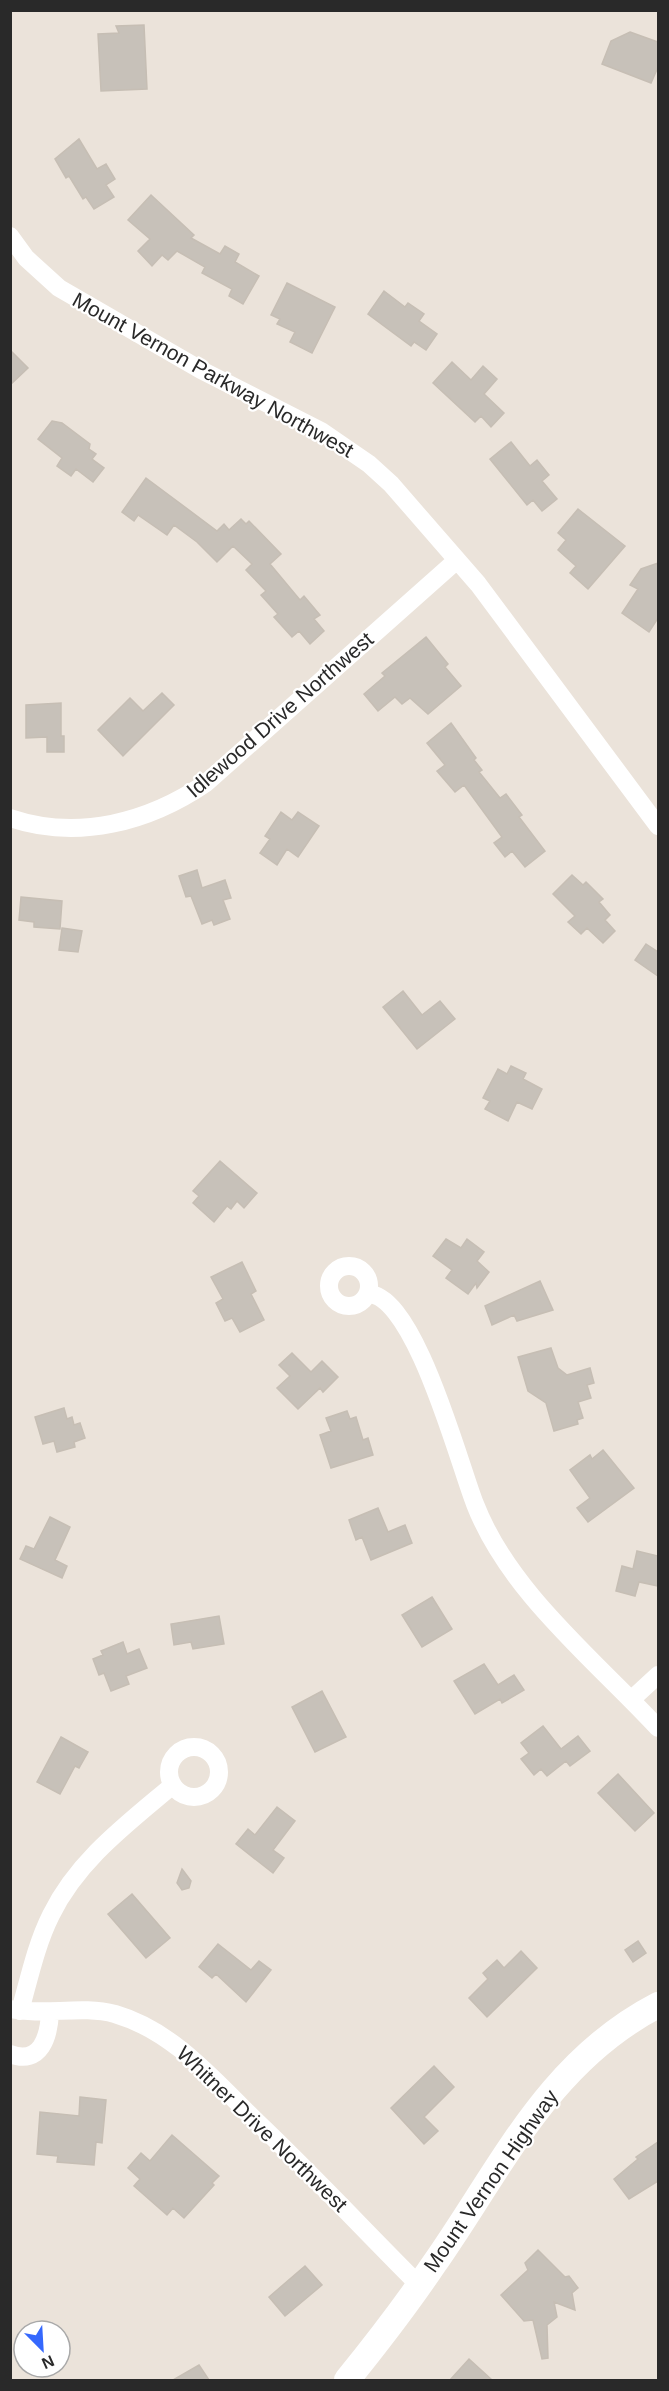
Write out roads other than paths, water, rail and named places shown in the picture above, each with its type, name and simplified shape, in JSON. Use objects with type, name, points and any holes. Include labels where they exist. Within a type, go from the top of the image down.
[{"type":"street","name":"Mount Vernon Parkway Northwest","points":[[10,236],[26,258],[59,288],[201,370],[291,415],[349,448],[391,484],[457,560],[658,826]]},
{"type":"street","name":"Idlewood Drive Northwest","points":[[10,818],[28,824],[70,828],[112,825],[160,810],[184,798],[206,783],[457,560]]},
{"type":"street","points":[[368,1294],[380,1298],[395,1312],[423,1359],[444,1408],[475,1504],[503,1558],[535,1600],[658,1728]]},
{"type":"street","points":[[632,1700],[658,1675]]},
{"type":"street","points":[[15,2010],[41,1938],[66,1889],[103,1845],[173,1785]]},
{"type":"street","name":"Mount Vernon Highway","points":[[347,2380],[419,2285],[531,2115],[555,2086],[612,2034],[658,2005]]},
{"type":"street","name":"Whitner Drive Northwest","points":[[15,2010],[50,2012],[89,2010],[113,2014],[142,2024],[171,2040],[274,2139],[419,2285]]},
{"type":"street","points":[[10,2054],[18,2057],[33,2055],[44,2045],[49,2034],[50,2012]]}]
